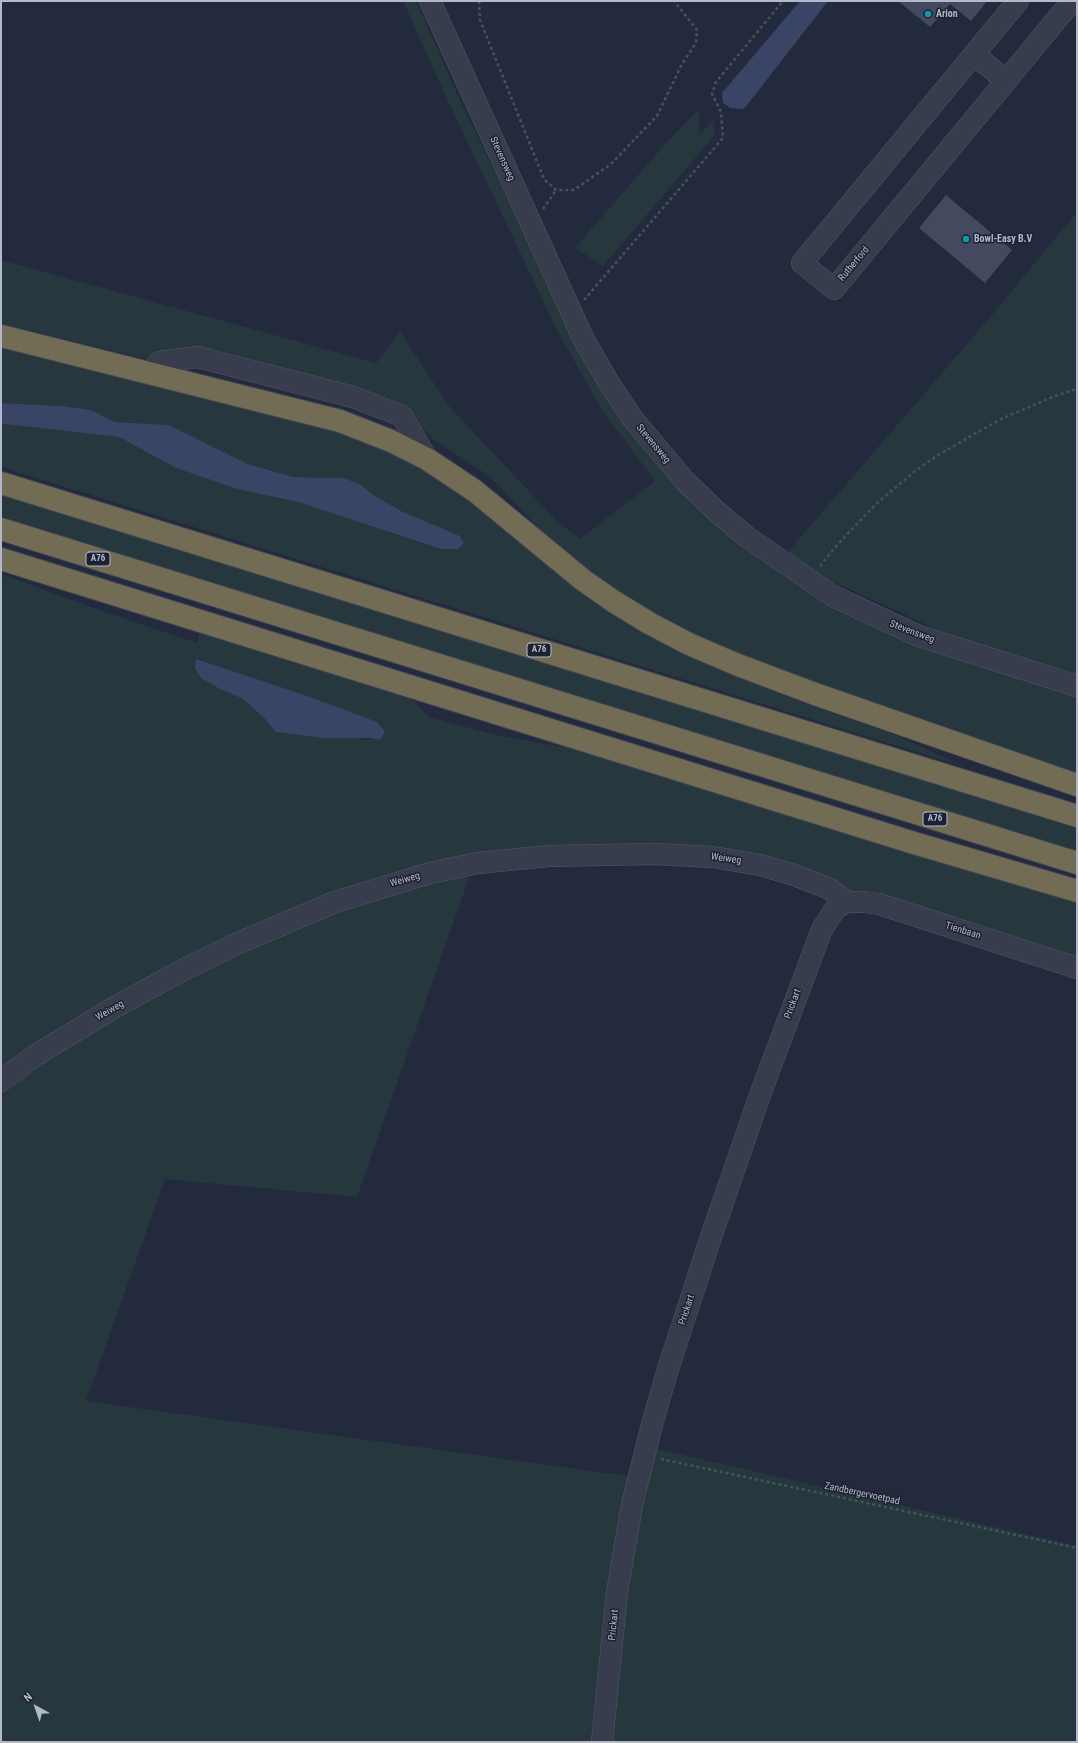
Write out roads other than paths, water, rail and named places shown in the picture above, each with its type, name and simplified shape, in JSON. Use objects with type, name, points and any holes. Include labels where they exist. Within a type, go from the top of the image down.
[{"type":"highway","points":[[1,336],[150,372],[340,421],[391,441],[426,459],[475,491],[583,580],[649,623],[688,644],[738,665],[815,694],[1077,785]]},
{"type":"highway","name":"A76","points":[[1,483],[1077,816]]},
{"type":"highway","name":"A76","points":[[1,529],[1077,863]]},
{"type":"highway","points":[[1,559],[907,841],[1077,891]]},
{"type":"street","name":"Stevensweg","points":[[430,1],[590,352],[621,402],[680,476],[731,525],[761,548],[809,580],[854,607],[919,636],[1077,686]]},
{"type":"street","name":"Rutherford","points":[[1018,1],[802,263],[834,289],[1072,1]]},
{"type":"street","points":[[974,54],[1006,81]]},
{"type":"street","name":"Weiweg","points":[[1,1081],[36,1055],[115,1007],[236,944],[335,902],[430,873],[478,863],[549,856],[655,854],[713,857],[760,865],[801,877],[830,889],[847,902]]},
{"type":"street","name":"Tienbaan","points":[[847,902],[879,904],[1077,968]]},
{"type":"street","name":"Prickart","points":[[602,1742],[617,1593],[632,1508],[644,1455],[668,1369],[711,1237],[806,967],[819,935],[829,916],[836,908],[847,902]]},
{"type":"water","points":[[800,1],[828,1],[744,109],[731,108],[723,103],[722,93]]},
{"type":"water","points":[[1,403],[61,406],[91,410],[115,422],[169,425],[248,464],[293,477],[343,478],[358,483],[375,496],[401,511],[460,536],[464,543],[458,549],[441,549],[298,502],[237,489],[176,468],[119,437],[4,424],[1,422]]},
{"type":"water","points":[[196,659],[299,693],[377,722],[385,732],[380,740],[370,738],[324,738],[276,732],[265,719],[241,698],[202,679],[195,669]]},
{"type":"place","name":"Arion","points":[[928,14]]},
{"type":"place","name":"Bowl-Easy B.V","points":[[966,239]]}]
